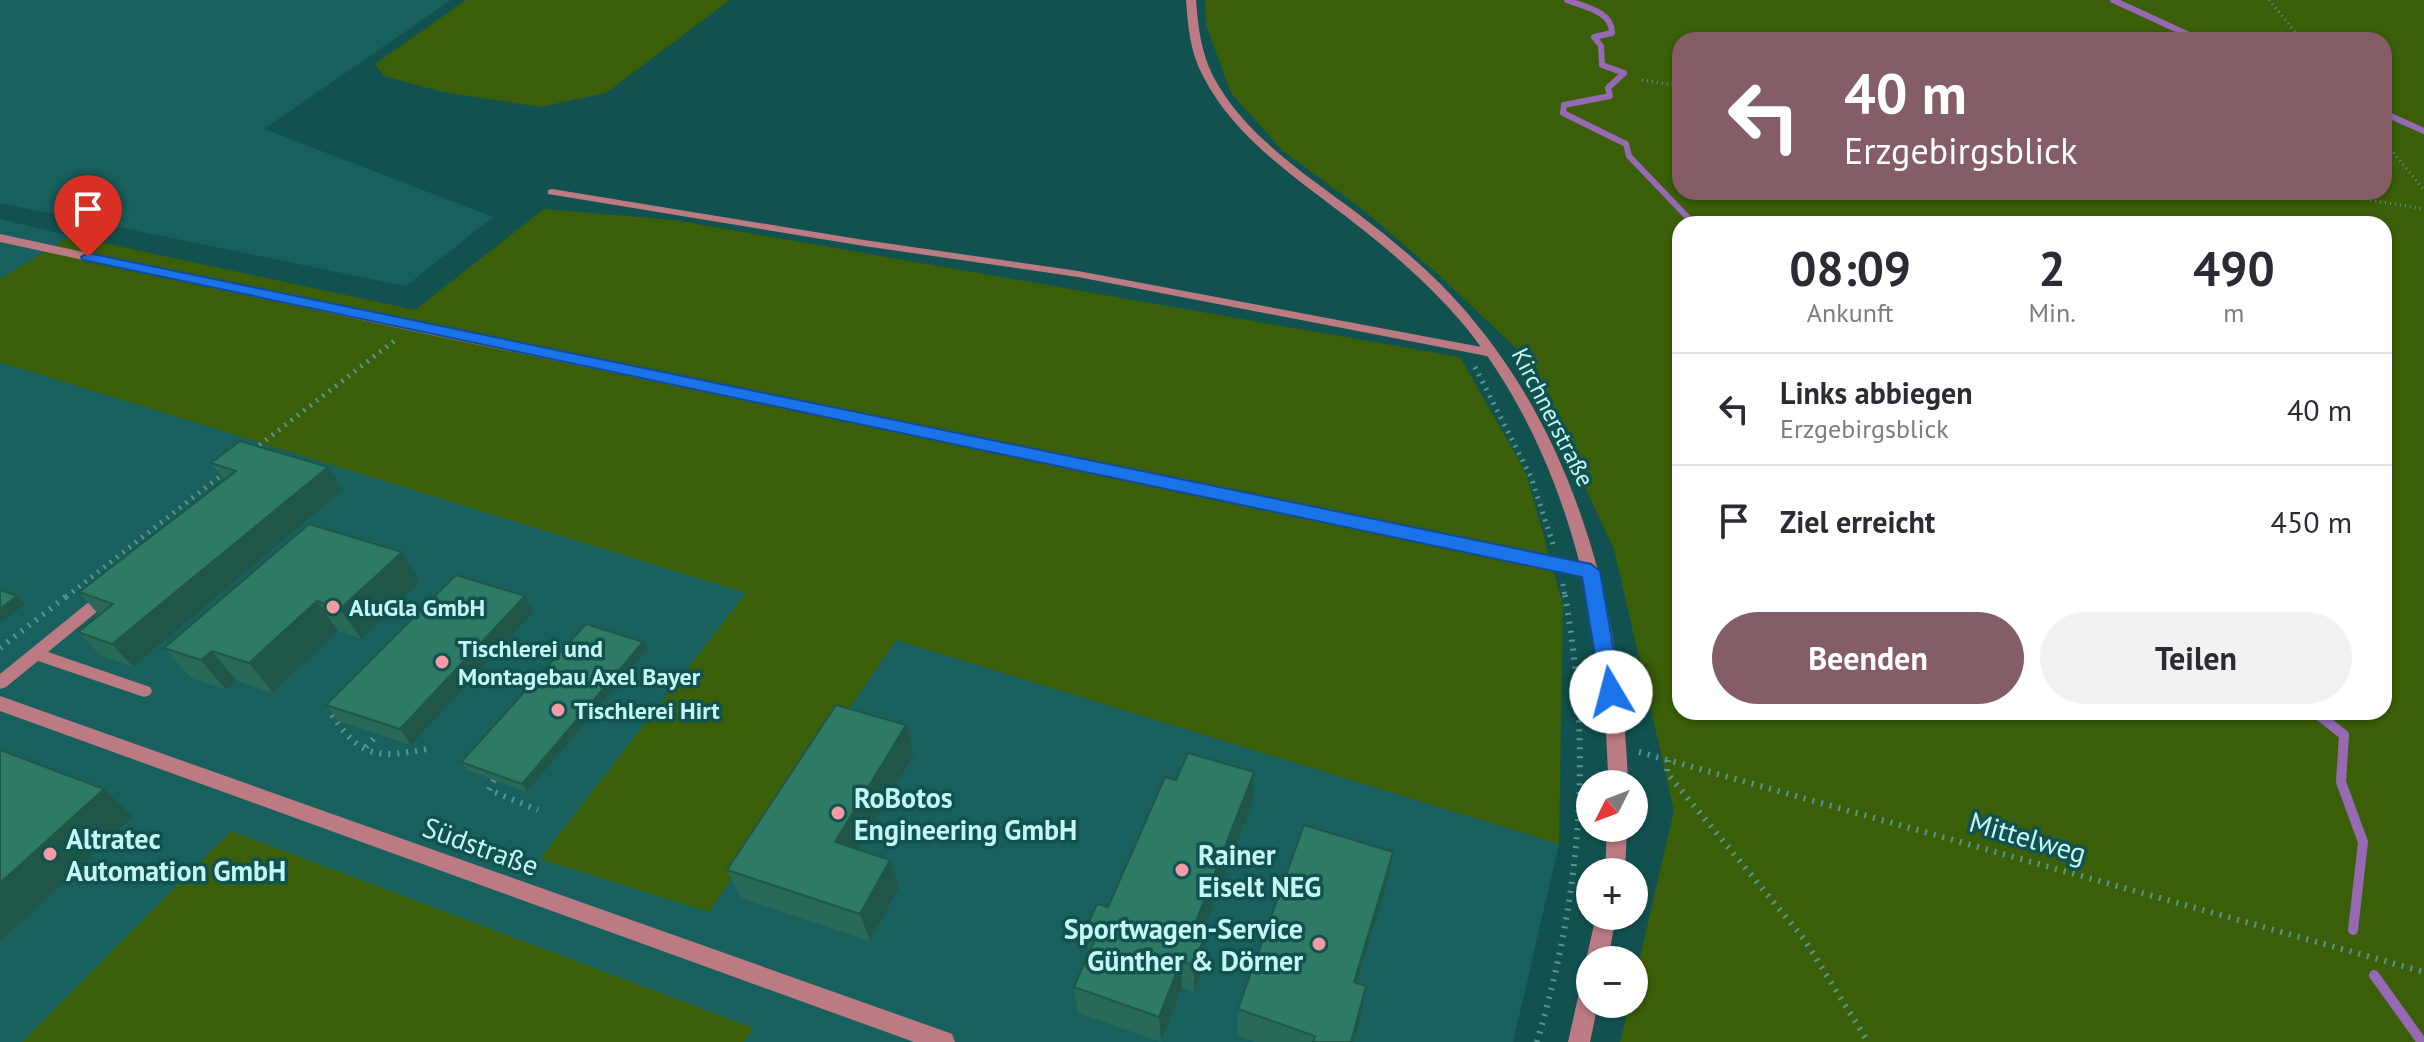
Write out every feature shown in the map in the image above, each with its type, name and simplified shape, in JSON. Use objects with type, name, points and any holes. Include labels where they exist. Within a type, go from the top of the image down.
[{"type":"street","name":"Kirchnerstraße","points":[[1191,0],[1192,29],[1206,69],[1259,142],[1287,168],[1408,260],[1492,353],[1543,444],[1591,571],[1619,747],[1618,770]]},
{"type":"street","points":[[0,238],[412,327],[1591,571]]},
{"type":"street","name":"Südstraße","points":[[0,703],[944,1042]]},
{"type":"street","points":[[1579,1042],[1584,1018]]},
{"type":"lane","points":[[552,192],[1092,276],[1492,353]]},
{"type":"lane","points":[[0,683],[115,589]]},
{"type":"lane","points":[[35,654],[144,691]]},
{"type":"path","points":[[2269,0],[2295,32]]},
{"type":"path","points":[[1642,80],[1672,85]]},
{"type":"path","points":[[2392,151],[2424,190]]},
{"type":"path","points":[[2369,200],[2424,209]]},
{"type":"path","points":[[250,453],[412,327]]},
{"type":"path","points":[[1465,348],[1531,477],[1558,564],[1575,640],[1581,709],[1578,857],[1553,994],[1537,1042]]},
{"type":"path","points":[[0,648],[225,473]]},
{"type":"path","points":[[332,715],[348,739],[366,747],[397,756],[427,749]]},
{"type":"path","points":[[366,747],[378,734]]},
{"type":"path","name":"Mittelweg","points":[[1619,747],[2424,972]]},
{"type":"path","points":[[1668,760],[1667,773],[1804,939],[1868,1042]]},
{"type":"path","points":[[494,780],[489,790],[538,810]]},
{"type":"shaded area","points":[[0,0],[451,0],[264,129],[493,217],[406,286],[0,203]]},
{"type":"shaded area","points":[[0,219],[71,236],[0,279]]},
{"type":"shaded area","points":[[0,362],[747,593],[541,859],[709,912],[896,640],[1559,844],[1513,1042],[0,1042]]},
{"type":"green space","points":[[466,0],[730,0],[606,93],[540,107],[443,92],[384,76],[375,64]]},
{"type":"green space","points":[[1205,0],[2424,0],[2424,1042],[1620,1042],[1626,1018],[1648,1018],[1648,946],[1643,946],[1674,810],[1614,549],[1522,354],[1439,275],[1367,213],[1282,150],[1231,93],[1206,25]]},
{"type":"green space","points":[[544,209],[674,220],[1460,357],[1526,473],[1563,605],[1559,844],[896,640],[709,912],[540,859],[746,593],[0,362],[0,279],[71,236],[415,310]]},
{"type":"green space","points":[[231,831],[753,1028],[744,1042],[22,1042]]},
{"type":"building","points":[[240,441],[328,467],[112,644],[78,632],[113,604],[79,592],[236,471],[211,463]]},
{"type":"building","points":[[309,524],[402,552],[340,609],[317,601],[249,663],[212,651],[201,660],[164,648]]},
{"type":"building","name":"Tischlerei und Montagebau Axel Bayer","points":[[456,575],[525,596],[400,729],[326,705]]},
{"type":"building","points":[[0,590],[17,596],[0,609]]},
{"type":"building","name":"Tischlerei Hirt","points":[[586,624],[643,642],[522,784],[461,762]]},
{"type":"building","name":"RoBotos Engineering GmbH","points":[[836,705],[906,725],[835,842],[890,860],[860,914],[727,870]]},
{"type":"building","points":[[0,750],[104,789],[0,883]]},
{"type":"building","name":"Rainer Eiselt NEG","points":[[1188,753],[1254,772],[1191,934],[1204,938],[1194,965],[1181,961],[1159,1017],[1074,987],[1098,932],[1086,928],[1097,904],[1108,907],[1165,777],[1176,780]]},
{"type":"building","name":"Sportwagen-Service Günther & Dörner","points":[[1304,825],[1393,852],[1354,982],[1366,986],[1351,1042],[1313,1042],[1315,1036],[1238,1009]]},
{"type":"waterway","points":[[1567,0],[1596,11],[1607,20],[1612,33],[1594,37],[1601,46],[1602,65],[1624,73],[1608,88],[1610,96],[1564,105],[1563,113],[1626,144],[1629,156],[1686,216]]},
{"type":"waterway","points":[[2113,0],[2183,32]]},
{"type":"waterway","points":[[2392,117],[2424,131]]},
{"type":"waterway","points":[[2325,720],[2344,735],[2341,782],[2363,842],[2353,930]]},
{"type":"waterway","points":[[2374,975],[2422,1042]]},
{"type":"place","name":"AluGla GmbH","points":[[333,607]]},
{"type":"place","name":"Tischlerei und Montagebau Axel Bayer","points":[[442,662]]},
{"type":"place","name":"Tischlerei Hirt","points":[[558,710]]},
{"type":"place","name":"RoBotos Engineering GmbH","points":[[838,813]]},
{"type":"place","name":"Altratec Automation GmbH","points":[[50,854]]},
{"type":"place","name":"Rainer Eiselt NEG","points":[[1182,870]]},
{"type":"place","name":"Sportwagen-Service Günther & Dörner","points":[[1319,944]]},
{"type":"route","points":[[88,257],[1591,571],[1611,692]]}]
